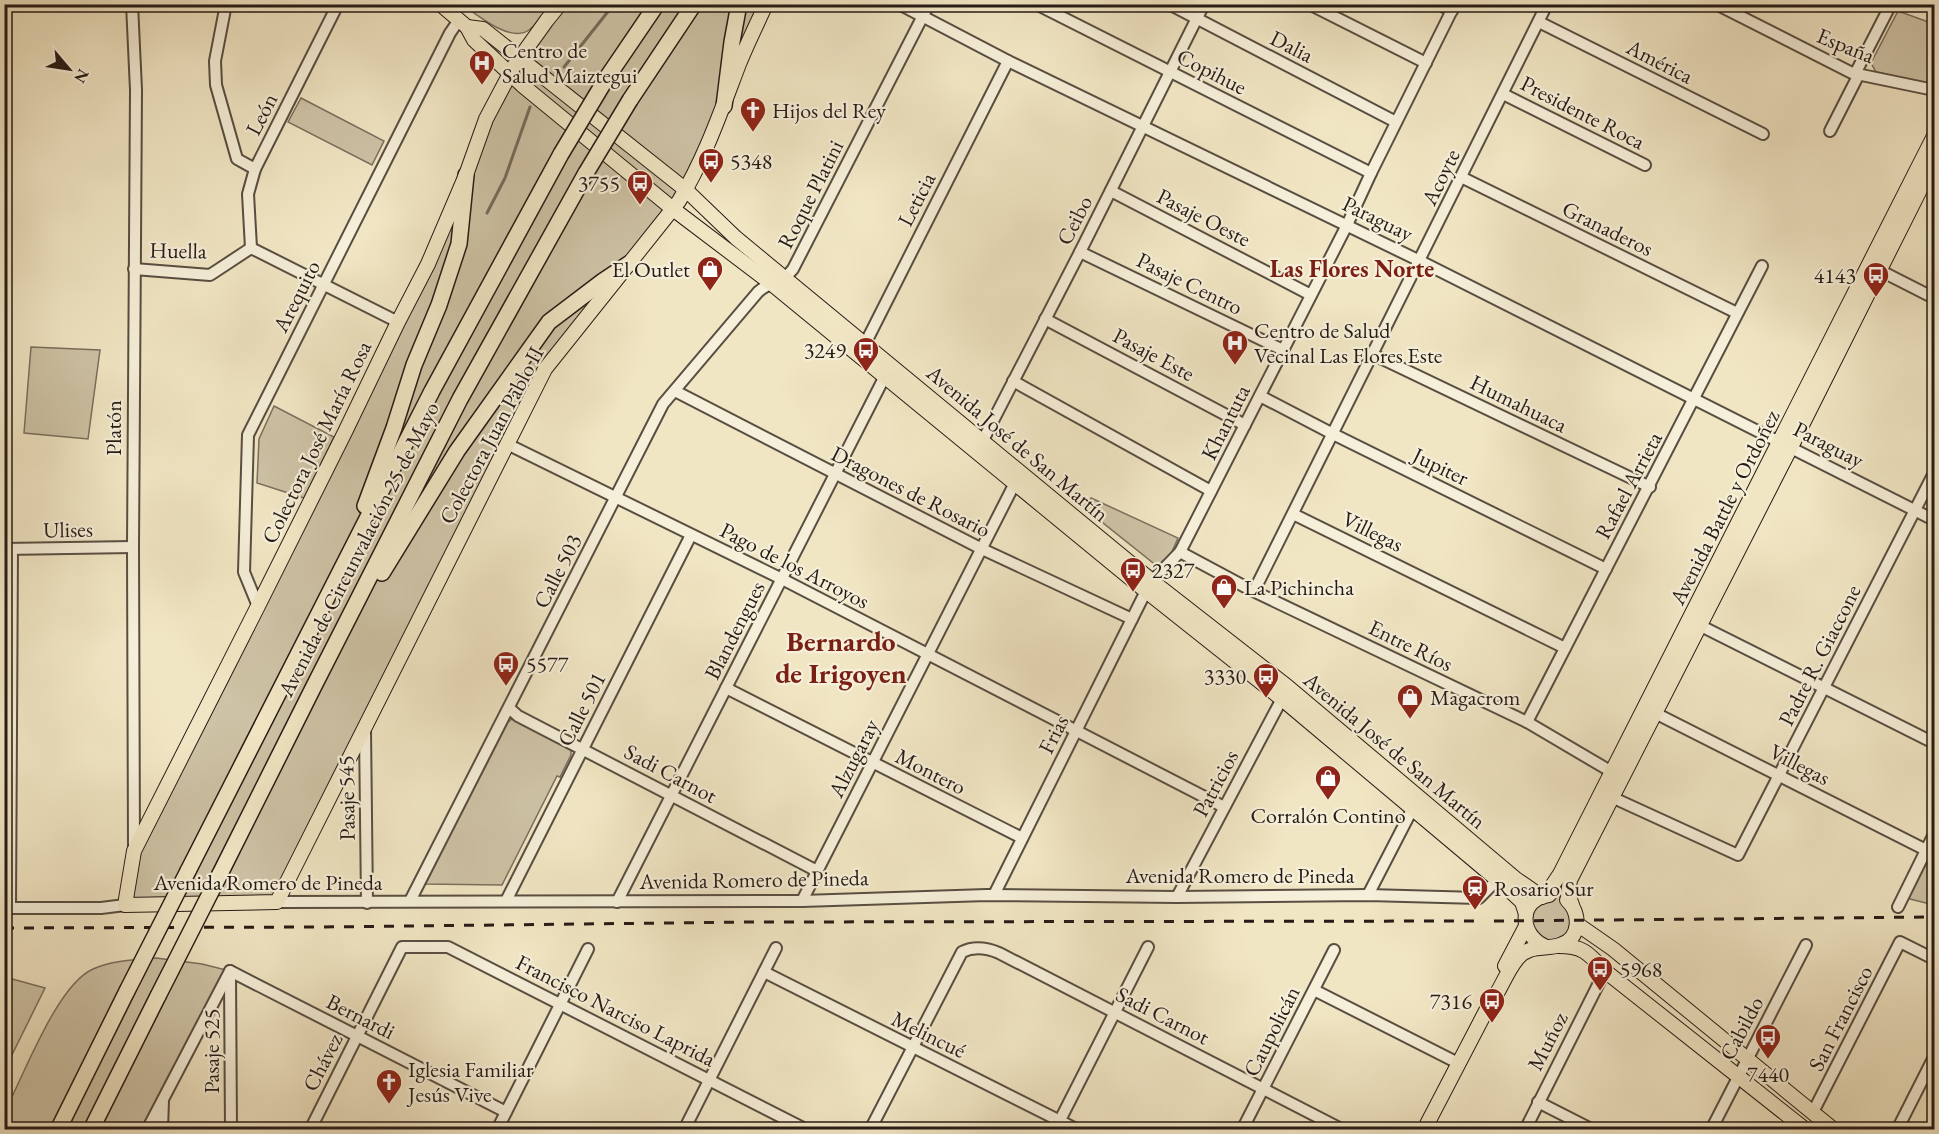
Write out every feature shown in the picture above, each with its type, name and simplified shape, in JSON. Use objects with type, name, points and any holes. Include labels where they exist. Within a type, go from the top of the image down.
[{"type":"highway","name":"Avenida de Circunvalación 25 de Mayo","points":[[58,1130],[432,391],[561,154],[606,79],[657,4]]},
{"type":"highway","name":"Avenida de Circunvalación 25 de Mayo","points":[[91,1130],[460,399],[586,173],[630,100],[694,4]]},
{"type":"highway","points":[[724,106],[739,4]]},
{"type":"highway","points":[[338,576],[394,428],[414,365],[439,306],[459,244],[466,176]]},
{"type":"highway","points":[[314,686],[457,451],[525,353],[549,322],[630,263]]},
{"type":"main road","name":"Avenida José de San Martín","points":[[440,4],[463,24],[474,40],[510,73],[673,209],[862,349],[885,376],[980,446]]},
{"type":"main road","name":"Colectora José María Rosa","points":[[125,905],[134,851],[428,264],[466,176],[486,119],[510,73],[560,4]]},
{"type":"main road","name":"Colectora Juan Pablo II","points":[[277,902],[545,369],[686,190],[766,4]]},
{"type":"main road","name":"Avenida José de San Martín","points":[[463,24],[483,29],[686,190],[736,238],[785,278],[862,349],[1149,586],[1285,693],[1415,803],[1522,902],[1526,920]]},
{"type":"main road","name":"Avenida Battle y Ordoñez","points":[[1544,896],[1554,884],[1617,776],[1874,268],[1935,136]]},
{"type":"main road","name":"Avenida Battle y Ordoñez","points":[[1874,268],[1935,162]]},
{"type":"main road","name":"Avenida Battle y Ordoñez","points":[[1617,776],[1655,713],[1695,623]]},
{"type":"main road","name":"Avenida Battle y Ordoñez","points":[[1572,905],[1568,894],[1570,880],[1607,794]]},
{"type":"main road","name":"Avenida José de San Martín","points":[[1415,803],[1516,879],[1544,896]]},
{"type":"main road","points":[[1424,1130],[1488,1007],[1532,903],[1544,896],[1556,895],[1565,898],[1576,912],[1578,924],[1574,935],[1567,942],[1553,946],[1533,939],[1526,920]]},
{"type":"main road","name":"Avenida Romero de Pineda","points":[[125,905],[277,902]]},
{"type":"main road","points":[[1578,924],[1613,949],[1834,1130]]},
{"type":"main road","points":[[1488,1007],[1517,958],[1530,949],[1574,946],[1587,952],[1605,971],[1806,1130]]},
{"type":"street","name":"Platón","points":[[132,4],[136,90],[132,547],[134,851]]},
{"type":"street","points":[[226,4],[215,61],[216,86],[237,159],[255,170]]},
{"type":"street","name":"León","points":[[251,248],[248,194],[255,170],[338,4]]},
{"type":"street","name":"Paraguay","points":[[899,4],[1008,61],[1420,261],[1935,520]]},
{"type":"street","name":"Roque Platini","points":[[772,284],[785,278],[798,259],[929,4]]},
{"type":"street","name":"Copihue","points":[[1036,4],[1371,173]]},
{"type":"street","name":"Dalia","points":[[1169,4],[1396,122]]},
{"type":"street","name":"Ceibo","points":[[980,446],[1204,4]]},
{"type":"street","points":[[1309,4],[1426,63]]},
{"type":"street","points":[[1439,4],[1454,8]]},
{"type":"street","name":"Acoyte","points":[[1254,591],[1547,4]]},
{"type":"street","name":"España","points":[[1716,4],[1857,74],[1935,90]]},
{"type":"street","points":[[1830,131],[1891,4]]},
{"type":"street","name":"Khantuta","points":[[1149,586],[1180,552],[1347,225],[1454,8]]},
{"type":"street","name":"América","points":[[1539,22],[1763,134]]},
{"type":"street","name":"Arequito","points":[[258,606],[244,572],[248,435],[450,33],[463,24]]},
{"type":"street","name":"Leticia","points":[[862,349],[1008,61]]},
{"type":"street","name":"Presidente Roca","points":[[1503,94],[1645,165]]},
{"type":"street","name":"Granaderos","points":[[1461,177],[1737,313]]},
{"type":"street","name":"Pasaje Oeste","points":[[1111,191],[1311,295]]},
{"type":"street","name":"Huella","points":[[134,269],[210,275],[251,248]]},
{"type":"street","points":[[251,248],[398,322]]},
{"type":"street","name":"Pasaje Centro","points":[[1080,252],[1283,350]]},
{"type":"street","name":"Rafael Arrieta","points":[[1527,722],[1762,266]]},
{"type":"street","points":[[1874,268],[1935,298]]},
{"type":"street","name":"Calle 503","points":[[410,901],[663,404],[763,286],[772,284]]},
{"type":"street","name":"Pasaje Este","points":[[1045,319],[1245,425]]},
{"type":"street","name":"Humahuaca","points":[[1372,354],[1650,487]]},
{"type":"street","name":"Blandengues","points":[[617,902],[885,376]]},
{"type":"street","points":[[1013,381],[1212,491]]},
{"type":"street","name":"Dragones de Rosario","points":[[675,391],[982,549],[1132,619]]},
{"type":"street","name":"Jupiter","points":[[1260,396],[1606,569]]},
{"type":"street","name":"Pago de los Arroyos","points":[[507,444],[782,579],[1224,807]]},
{"type":"street","name":"Padre R. Giaccone","points":[[1607,794],[1738,855],[1935,473]]},
{"type":"street","name":"Alzugaray","points":[[802,901],[1018,478]]},
{"type":"street","name":"Villegas","points":[[1293,513],[1565,648]]},
{"type":"street","name":"Calle 501","points":[[506,901],[691,535]]},
{"type":"street","name":"Ulises","points":[[8,549],[132,547]]},
{"type":"street","points":[[7,908],[8,549]]},
{"type":"street","name":"Entre Ríos","points":[[1180,552],[1254,591],[1527,722],[1617,776]]},
{"type":"street","name":"Frias","points":[[994,895],[1149,586]]},
{"type":"street","points":[[1695,623],[1935,743]]},
{"type":"street","name":"Montero","points":[[726,688],[1022,838]]},
{"type":"street","name":"Patricios","points":[[1177,897],[1285,693]]},
{"type":"street","name":"Sadi Carnot","points":[[509,708],[518,716],[817,871]]},
{"type":"street","name":"Villegas","points":[[1655,713],[1926,850]]},
{"type":"street","name":"Pasaje 545","points":[[365,729],[367,903]]},
{"type":"street","points":[[1368,895],[1415,803]]},
{"type":"street","points":[[1898,906],[1935,834]]},
{"type":"street","name":"Avenida Romero de Pineda","points":[[277,902],[802,901],[994,895],[1177,897],[1368,895],[1479,898],[1497,880]]},
{"type":"street","name":"Avenida Romero de Pineda","points":[[7,908],[101,908],[125,905]]},
{"type":"street","name":"San Francisco","points":[[1813,1112],[1900,942],[1935,959]]},
{"type":"street","name":"Cabildo","points":[[1711,1130],[1806,945]]},
{"type":"street","name":"Francisco Narciso Laprida","points":[[402,947],[448,947],[710,1078],[807,1130]]},
{"type":"street","name":"Chávez","points":[[310,1130],[402,947]]},
{"type":"street","points":[[1058,1125],[1148,947]]},
{"type":"street","points":[[684,1130],[776,948]]},
{"type":"street","name":"Sadi Carnot","points":[[913,1048],[962,952],[970,948],[988,949],[1343,1130]]},
{"type":"street","points":[[497,1130],[588,949]]},
{"type":"street","name":"Caupolicán","points":[[1242,1130],[1334,950]]},
{"type":"street","name":"Muñoz","points":[[1525,1130],[1605,971]]},
{"type":"street","points":[[147,1130],[230,972]]},
{"type":"street","name":"Bernardi","points":[[230,972],[506,1112]]},
{"type":"street","name":"Pasaje 525","points":[[230,972],[231,1130]]},
{"type":"street","name":"Melincué","points":[[764,972],[1058,1125],[1078,1130]]},
{"type":"street","points":[[1314,990],[1458,1063]]},
{"type":"street","points":[[870,1130],[913,1048]]},
{"type":"street","points":[[1897,1130],[1935,1057]]},
{"type":"street","points":[[162,1130],[164,1097]]},
{"type":"street","points":[[1539,1102],[1593,1130]]},
{"type":"shaded area","points":[[463,5],[550,5],[532,28],[522,33],[513,33],[495,26]]},
{"type":"shaded area","points":[[560,5],[766,5],[686,190],[545,369],[277,902],[125,905],[134,851],[345,432],[486,119]]},
{"type":"shaded area","points":[[1898,11],[1934,24],[1934,85],[1876,72],[1871,63]]},
{"type":"shaded area","points":[[301,98],[384,141],[372,165],[288,122]]},
{"type":"shaded area","points":[[31,347],[100,350],[88,439],[24,433]]},
{"type":"shaded area","points":[[274,406],[334,437],[304,498],[257,483],[259,439]]},
{"type":"shaded area","points":[[1091,498],[1178,538],[1171,554],[1157,566],[1083,507]]},
{"type":"shaded area","points":[[512,719],[571,749],[571,755],[560,777],[557,776],[502,885],[425,884],[508,722]]},
{"type":"shaded area","points":[[1929,853],[1934,855],[1934,905],[1906,898]]},
{"type":"shaded area","points":[[1546,895],[1565,898],[1574,935],[1547,947],[1525,917]]},
{"type":"shaded area","points":[[156,958],[202,964],[230,971],[147,1129],[5,1130],[5,1111],[43,1032],[54,1011],[80,978],[93,969],[108,964]]},
{"type":"shaded area","points":[[4,977],[45,988],[5,1069]]},
{"type":"waterway","points":[[564,67],[614,4]]},
{"type":"waterway","points":[[487,213],[505,178],[530,107]]},
{"type":"railway","points":[[1494,921],[1934,917]]},
{"type":"railway","points":[[4,928],[754,922],[1476,921]]},
{"type":"place","name":"Centro de Salud Maiztegui","points":[[482,86]]},
{"type":"place","name":"Hijos del Rey","points":[[753,133]]},
{"type":"place","name":"5348","points":[[711,184]]},
{"type":"place","name":"3755","points":[[640,206]]},
{"type":"place","name":"El Outlet","points":[[710,292]]},
{"type":"place","name":"4143","points":[[1876,298]]},
{"type":"place","name":"Centro de Salud Vecinal Las Flores Este","points":[[1235,366]]},
{"type":"place","name":"3249","points":[[866,373]]},
{"type":"place","name":"2327","points":[[1133,593]]},
{"type":"place","name":"La Pichincha","points":[[1224,610]]},
{"type":"place","name":"5577","points":[[506,687]]},
{"type":"place","name":"3330","points":[[1266,699]]},
{"type":"place","name":"Magacrom","points":[[1410,720]]},
{"type":"place","name":"Corralón Contino","points":[[1328,801]]},
{"type":"place","name":"Rosario Sur","points":[[1475,911]]},
{"type":"place","name":"5968","points":[[1600,992]]},
{"type":"place","name":"7316","points":[[1492,1024]]},
{"type":"place","name":"7440","points":[[1768,1060]]},
{"type":"place","name":"Iglesia Familiar Jesús Vive","points":[[389,1105]]},
{"type":"district","name":"Las Flores Norte","points":[[1352,269]]},
{"type":"district","name":"Bernardo de Irigoyen","points":[[841,657]]}]
